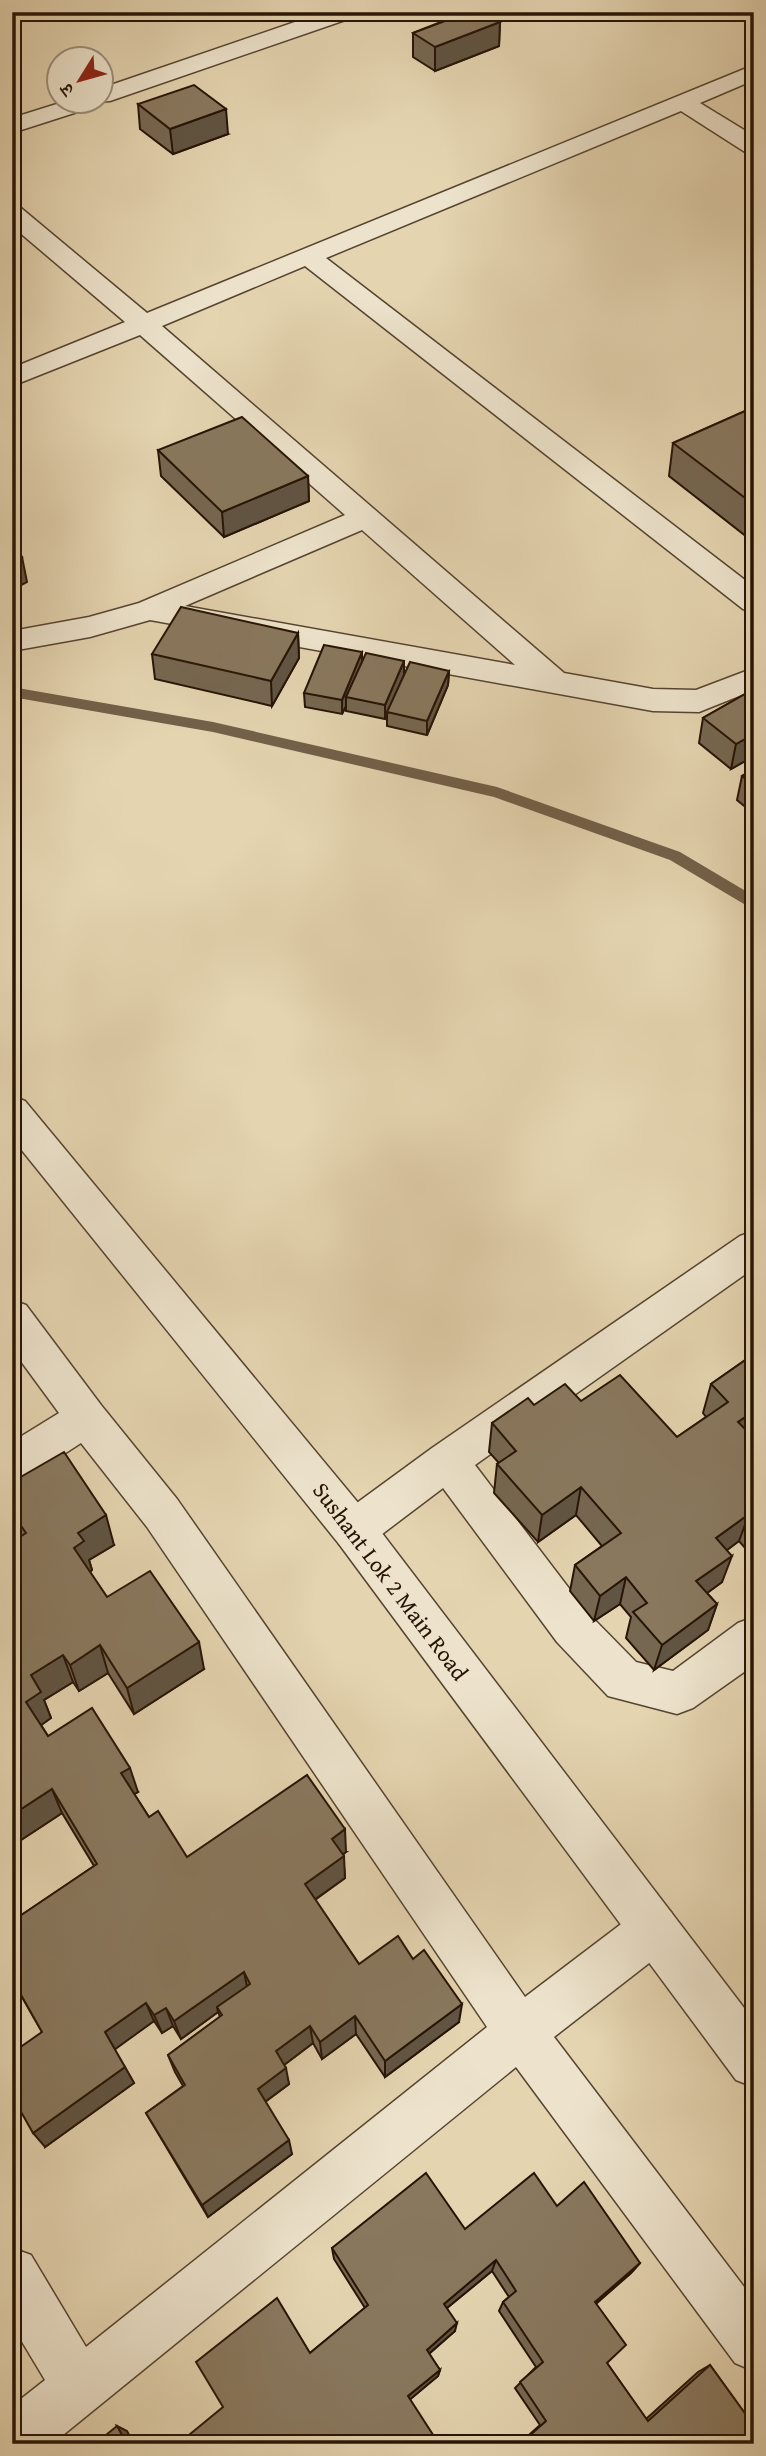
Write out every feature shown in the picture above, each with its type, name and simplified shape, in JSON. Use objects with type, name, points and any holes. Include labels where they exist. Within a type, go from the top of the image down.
[{"type":"street","points":[[116,91],[346,12]]},
{"type":"street","points":[[12,378],[754,72]]},
{"type":"street","points":[[682,102],[754,146]]},
{"type":"street","points":[[12,126],[46,115]]},
{"type":"street","points":[[12,213],[144,324],[552,680]]},
{"type":"street","points":[[308,256],[754,602]]},
{"type":"street","points":[[12,641],[90,627],[150,610],[364,518]]},
{"type":"street","points":[[150,610],[653,700],[699,701],[754,678]]},
{"type":"street","name":"Sushant Lok 2 Main Road","points":[[12,1111],[355,1530],[754,2062]]},
{"type":"street","points":[[355,1530],[447,1461],[754,1247]]},
{"type":"street","points":[[12,1317],[86,1418],[162,1513],[520,2032],[754,2344]]},
{"type":"street","points":[[12,1465],[86,1418]]},
{"type":"street","points":[[447,1461],[572,1627],[624,1681],[677,1693],[754,1638]]},
{"type":"street","points":[[12,2441],[520,2032],[653,1929]]},
{"type":"street","points":[[12,2274],[79,2387]]},
{"type":"building","points":[[444,12],[484,12],[500,22],[435,47],[413,33],[453,18]]},
{"type":"building","points":[[194,85],[226,109],[170,129],[138,104]]},
{"type":"building","points":[[754,407],[754,504],[753,504],[673,443]]},
{"type":"building","points":[[242,417],[308,476],[222,512],[158,450]]},
{"type":"building","points":[[12,549],[22,557],[12,562]]},
{"type":"building","points":[[181,607],[298,633],[271,681],[152,654]]},
{"type":"building","points":[[324,645],[362,652],[342,700],[304,693]]},
{"type":"building","points":[[366,653],[404,661],[385,705],[346,697]]},
{"type":"building","points":[[410,662],[449,671],[427,721],[387,712]]},
{"type":"building","points":[[754,689],[754,734],[736,744],[703,718]]},
{"type":"building","points":[[754,769],[754,785],[742,776]]},
{"type":"building","points":[[754,1354],[754,1411],[738,1422],[754,1438],[754,1519],[749,1514],[716,1538],[732,1556],[696,1581],[717,1604],[662,1645],[633,1612],[647,1603],[626,1577],[600,1596],[575,1565],[621,1533],[581,1487],[542,1515],[497,1464],[516,1451],[492,1423],[528,1398],[534,1405],[565,1384],[581,1401],[620,1375],[677,1437],[728,1402],[711,1384]]},
{"type":"building","points":[[64,1452],[106,1515],[78,1533],[84,1541],[74,1548],[107,1597],[150,1571],[199,1642],[127,1688],[100,1645],[70,1665],[63,1655],[31,1675],[41,1692],[26,1702],[48,1736],[92,1708],[130,1768],[121,1773],[149,1817],[158,1811],[187,1857],[307,1775],[345,1829],[332,1839],[344,1856],[305,1884],[359,1964],[398,1936],[413,1959],[424,1950],[462,2004],[385,2061],[355,2016],[320,2042],[310,2026],[276,2051],[286,2068],[258,2089],[289,2140],[202,2205],[146,2113],[185,2085],[168,2055],[222,2015],[217,2007],[250,1984],[244,1972],[174,2021],[166,2008],[154,2015],[146,2003],[105,2032],[125,2067],[33,2133],[12,2096],[12,2053],[42,2032],[12,1979],[12,1911],[17,1918],[97,1864],[52,1789],[12,1815],[12,1542],[26,1533],[12,1513],[12,1482]]},
{"type":"building","points":[[426,2173],[465,2229],[534,2173],[557,2206],[584,2182],[640,2263],[595,2302],[626,2345],[607,2363],[648,2421],[710,2365],[754,2426],[754,2444],[520,2444],[546,2421],[520,2382],[543,2362],[503,2302],[516,2291],[496,2260],[444,2304],[457,2323],[427,2350],[440,2370],[408,2396],[439,2444],[178,2444],[223,2407],[196,2362],[277,2298],[310,2353],[368,2305],[332,2248]]},
{"type":"building","points":[[117,2426],[127,2444],[95,2444]]},
{"type":"waterway","points":[[12,692],[213,727],[497,792],[675,856],[754,904]]}]
